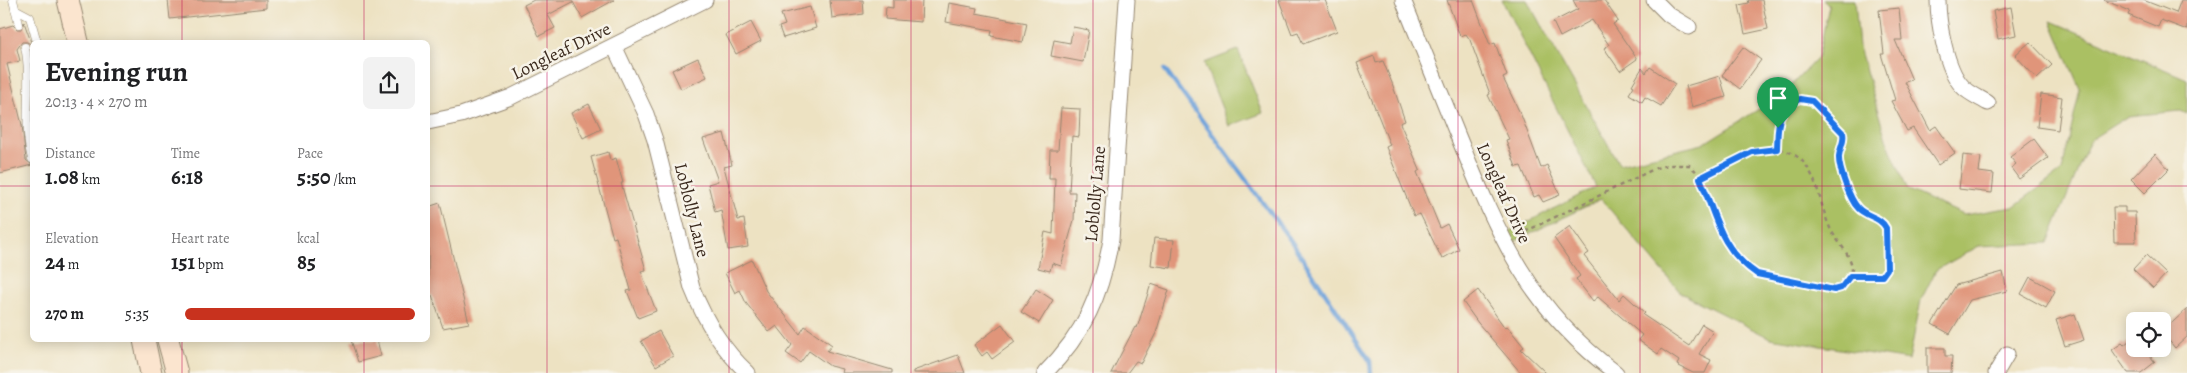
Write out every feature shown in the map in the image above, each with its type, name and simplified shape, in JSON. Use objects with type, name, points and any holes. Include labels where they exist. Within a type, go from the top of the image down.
[{"type":"main road","points":[[68,0],[78,40]]},
{"type":"main road","points":[[144,342],[151,373]]},
{"type":"main road","points":[[169,342],[177,373]]},
{"type":"street","name":"Longleaf Drive","points":[[430,122],[461,115],[488,106],[705,0]]},
{"type":"street","name":"Loblolly Lane","points":[[1045,373],[1063,354],[1080,331],[1096,300],[1105,270],[1111,240],[1127,0]]},
{"type":"street","name":"Longleaf Drive","points":[[1403,0],[1482,197],[1501,237],[1523,276],[1560,323],[1588,351],[1616,373]]},
{"type":"street","points":[[1654,0],[1669,14],[1689,27]]},
{"type":"street","points":[[1938,0],[1941,33],[1954,74],[1962,86],[1988,103]]},
{"type":"street","name":"Loblolly Lane","points":[[614,46],[646,114],[655,140],[692,288],[701,310],[714,334],[748,373]]},
{"type":"street","points":[[1996,373],[2007,354]]},
{"type":"lane","points":[[13,0],[19,24]]},
{"type":"lane","points":[[15,9],[30,17],[36,40]]},
{"type":"lane","points":[[25,47],[30,61],[28,130],[30,144]]},
{"type":"path","points":[[1777,149],[1780,116],[1790,102],[1800,99],[1812,101],[1843,133],[1844,139],[1839,157],[1851,197],[1857,207],[1878,218],[1886,228],[1887,269],[1885,274],[1876,278],[1850,276]]},
{"type":"path","points":[[1517,236],[1656,168],[1668,165],[1689,165],[1700,178],[1716,223],[1726,244],[1757,274],[1834,290],[1841,288],[1850,276],[1850,261],[1829,226],[1819,189],[1812,173],[1799,159],[1790,153],[1777,149],[1752,152],[1700,178]]},
{"type":"green space","points":[[1502,0],[1527,0],[1619,164],[1703,144],[1783,94],[1818,57],[1829,6],[1823,0],[1855,0],[1859,47],[1886,139],[1908,190],[1964,215],[2013,207],[2062,171],[2080,89],[2051,21],[2187,79],[2187,114],[2181,111],[2128,116],[2090,140],[2048,243],[1979,246],[1936,270],[1921,300],[1909,360],[1770,338],[1681,293],[1601,199],[1513,242],[1506,233],[1596,187]]},
{"type":"green space","points":[[1238,50],[1263,113],[1229,126],[1204,63]]},
{"type":"building","points":[[168,0],[266,0],[266,8],[170,19]]},
{"type":"building","points":[[534,0],[614,0],[582,18],[573,2],[548,15],[555,28],[539,36],[524,5]]},
{"type":"building","points":[[830,0],[863,0],[864,14],[832,18]]},
{"type":"building","points":[[893,0],[922,0],[921,22],[885,19],[886,7],[893,8]]},
{"type":"building","points":[[1279,0],[1325,0],[1337,31],[1303,44],[1298,32],[1292,34]]},
{"type":"building","points":[[1447,0],[1473,0],[1490,45],[1495,43],[1507,76],[1503,78],[1521,115],[1541,168],[1547,165],[1560,195],[1543,202],[1539,195],[1534,197],[1521,166],[1516,167],[1506,140],[1509,139],[1488,95],[1490,94],[1470,40],[1466,34],[1460,36]]},
{"type":"building","points":[[1573,0],[1604,0],[1618,21],[1613,24],[1637,59],[1620,71],[1604,48],[1609,45],[1592,20],[1560,37],[1553,22],[1578,9]]},
{"type":"building","points":[[1748,0],[1762,0],[1768,29],[1745,34],[1739,5],[1749,3]]},
{"type":"building","points":[[2104,0],[2143,0],[2176,13],[2181,0],[2187,0],[2187,30],[2161,20],[2158,27],[2128,15],[2130,11]]},
{"type":"building","points":[[949,3],[977,8],[976,13],[1027,23],[1023,42],[991,36],[992,30],[946,22]]},
{"type":"building","points":[[810,7],[816,28],[783,38],[779,27],[785,25],[781,14]]},
{"type":"building","points":[[2011,7],[2016,35],[1998,39],[1993,11]]},
{"type":"building","points":[[1899,8],[1902,40],[1895,40],[1912,80],[1905,82],[1930,130],[1936,126],[1955,153],[1938,165],[1913,128],[1907,131],[1891,101],[1895,100],[1881,54],[1884,54],[1879,10]]},
{"type":"building","points":[[24,22],[30,44],[22,42],[17,49],[20,61],[7,64],[22,125],[26,160],[30,166],[0,173],[0,29],[13,25],[17,29],[21,29]]},
{"type":"building","points":[[751,22],[761,41],[736,54],[726,35]]},
{"type":"building","points":[[1073,27],[1089,30],[1083,62],[1051,56],[1054,40],[1070,43]]},
{"type":"building","points":[[2030,42],[2052,65],[2037,79],[2015,55]]},
{"type":"building","points":[[1743,47],[1761,60],[1740,89],[1722,75]]},
{"type":"building","points":[[1374,56],[1376,63],[1383,61],[1392,83],[1405,121],[1400,123],[1420,170],[1417,172],[1440,228],[1447,224],[1459,249],[1442,259],[1420,214],[1414,216],[1386,147],[1390,145],[1357,63]]},
{"type":"building","points":[[698,58],[707,77],[681,89],[672,70]]},
{"type":"building","points":[[1650,67],[1675,84],[1661,106],[1645,97],[1642,102],[1629,94],[1642,68],[1646,73]]},
{"type":"building","points":[[1720,76],[1726,97],[1692,107],[1686,86]]},
{"type":"building","points":[[2041,94],[2062,97],[2058,130],[2037,127]]},
{"type":"building","points":[[589,104],[601,129],[583,138],[571,113]]},
{"type":"building","points":[[1061,108],[1080,109],[1079,137],[1072,136],[1069,192],[1075,192],[1074,220],[1061,266],[1052,263],[1050,271],[1038,268],[1045,232],[1053,234],[1055,178],[1049,178],[1050,150],[1058,150]]},
{"type":"building","points":[[724,133],[732,165],[724,167],[738,220],[744,219],[748,247],[728,250],[721,210],[715,212],[708,184],[718,181],[703,139]]},
{"type":"building","points":[[2034,139],[2048,158],[2019,179],[2011,168],[2016,164],[2010,157]]},
{"type":"building","points":[[608,152],[610,160],[616,158],[623,183],[621,183],[646,270],[641,271],[656,311],[638,318],[627,291],[631,290],[616,237],[613,238],[591,157]]},
{"type":"building","points":[[2155,154],[2169,169],[2145,193],[2131,179]]},
{"type":"building","points":[[1963,155],[1981,157],[1979,172],[1994,174],[1992,193],[1959,189]]},
{"type":"building","points":[[440,203],[469,323],[443,328],[432,295],[430,296],[430,206]]},
{"type":"building","points":[[2113,207],[2125,207],[2125,212],[2135,212],[2136,242],[2114,242]]},
{"type":"building","points":[[1570,226],[1589,253],[1584,256],[1619,300],[1624,294],[1645,313],[1643,315],[1689,346],[1702,324],[1713,331],[1699,354],[1711,360],[1705,373],[1693,373],[1677,365],[1679,361],[1661,349],[1658,354],[1638,340],[1642,335],[1598,297],[1593,301],[1576,279],[1580,276],[1554,238]]},
{"type":"building","points":[[1154,238],[1174,240],[1171,268],[1151,265]]},
{"type":"building","points":[[2146,255],[2166,274],[2153,288],[2133,269]]},
{"type":"building","points":[[752,260],[766,291],[800,334],[805,326],[832,345],[827,351],[892,370],[892,373],[841,373],[842,369],[830,366],[809,351],[800,363],[786,353],[792,345],[777,326],[769,332],[746,303],[740,290],[735,293],[725,273]]},
{"type":"building","points":[[2003,272],[2007,291],[1970,300],[1950,334],[1932,324],[1956,285]]},
{"type":"building","points":[[2030,277],[2055,291],[2046,308],[2021,294]]},
{"type":"building","points":[[1151,284],[1169,290],[1156,333],[1141,363],[1136,361],[1127,373],[1111,373],[1135,327],[1137,328]]},
{"type":"building","points":[[1036,289],[1053,300],[1039,323],[1021,312]]},
{"type":"building","points":[[1478,290],[1505,328],[1507,326],[1524,347],[1521,349],[1546,373],[1521,373],[1478,323],[1463,302]]},
{"type":"building","points":[[2187,309],[2187,337],[2175,348],[2171,343],[2171,324]]},
{"type":"building","points":[[2075,314],[2084,340],[2065,346],[2056,320]]},
{"type":"building","points":[[1002,324],[1015,342],[992,359],[987,352],[982,356],[974,345]]},
{"type":"building","points":[[659,331],[673,356],[656,366],[641,341]]},
{"type":"building","points":[[352,342],[378,342],[381,356],[358,362]]},
{"type":"building","points":[[2122,343],[2124,345],[2126,343],[2126,357],[2151,357],[2155,362],[2141,373],[2128,373],[2112,350]]},
{"type":"building","points":[[1927,348],[1945,348],[1945,356],[1952,356],[1951,373],[1927,373]]},
{"type":"building","points":[[958,355],[965,373],[913,373],[913,371]]},
{"type":"waterway","points":[[1165,70],[1291,241],[1370,361],[1371,373]]},
{"type":"route","points":[[1805,99],[1812,101],[1843,133],[1844,143],[1839,157],[1851,197],[1857,207],[1864,213],[1878,218],[1884,223],[1886,228],[1887,269],[1885,274],[1876,278],[1850,276],[1841,288],[1834,290],[1823,288],[1757,274],[1736,256],[1726,244],[1716,223],[1700,178],[1752,152],[1777,149],[1778,128],[1780,116],[1784,108],[1790,102],[1805,99]]}]
